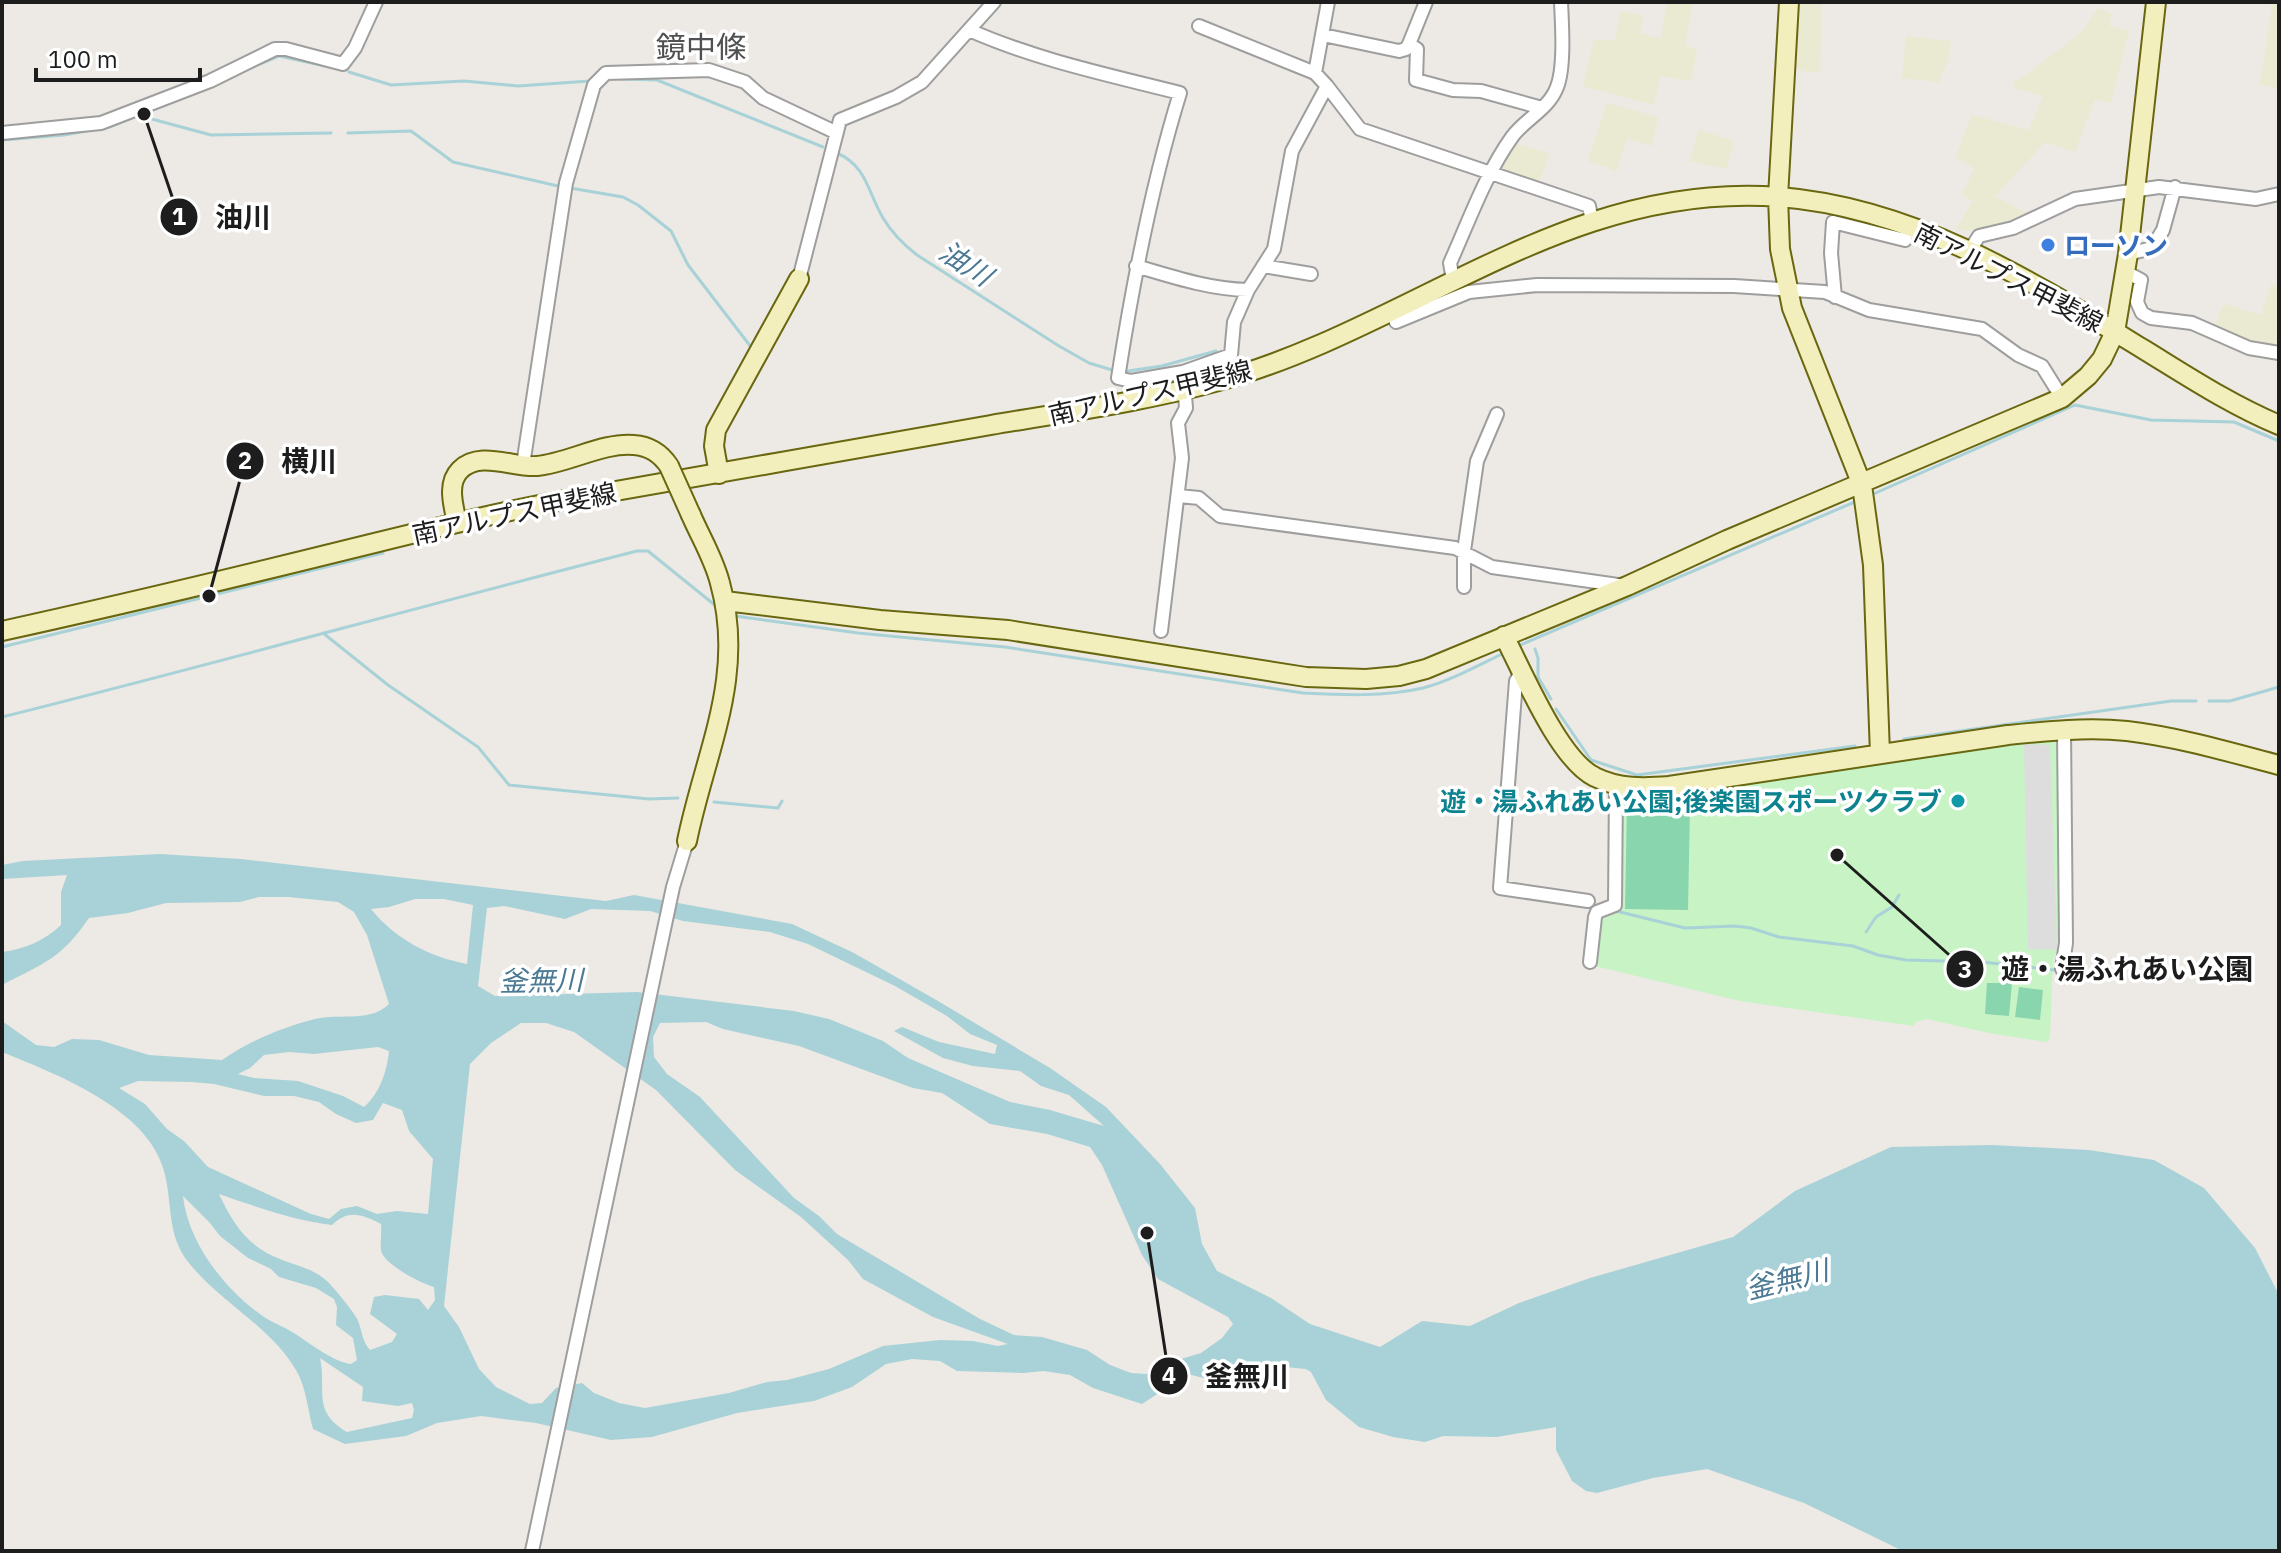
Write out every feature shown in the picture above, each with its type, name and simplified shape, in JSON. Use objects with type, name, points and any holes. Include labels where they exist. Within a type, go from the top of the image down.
[{"type":"street","points":[[2,133],[101,123],[210,81],[275,49],[343,64],[355,48],[376,2]]},
{"type":"street","points":[[719,474],[714,446],[716,430],[799,279],[840,120],[896,97],[922,82],[994,2]]},
{"type":"street","points":[[1315,73],[1328,2]]},
{"type":"street","points":[[1323,35],[1399,51],[1409,44],[1426,2]]},
{"type":"street","points":[[1453,280],[1450,263],[1492,172],[1515,133],[1542,108],[1558,86],[1561,2]]},
{"type":"street","points":[[1789,2],[1778,197],[1780,249],[1787,290],[1797,321],[1862,485],[1873,565],[1880,754]]},
{"type":"street","points":[[725,601],[880,620],[1008,630],[1306,677],[1366,679],[1399,676],[1426,669],[1627,586],[1727,540],[2062,398],[2088,376],[2102,359],[2115,332],[2127,263],[2156,2]]},
{"type":"street","points":[[1199,26],[1315,73],[1360,129],[1589,206],[1592,221]]},
{"type":"street","points":[[969,30],[1000,44],[1073,67],[1180,93],[1159,161],[1136,266],[1118,378],[1131,381],[1184,381],[1231,355],[1234,322],[1248,290],[1274,249],[1292,151],[1327,86]]},
{"type":"street","points":[[1409,44],[1417,49],[1416,80],[1453,90],[1481,91],[1542,108]]},
{"type":"street","points":[[523,465],[566,183],[594,85],[606,73],[709,70],[745,82],[763,98],[835,132]]},
{"type":"street","points":[[1970,250],[1979,236],[2013,228],[2075,199],[2159,187],[2256,199],[2279,194]]},
{"type":"street","points":[[2127,263],[2152,248],[2163,230],[2175,187]]},
{"type":"street","name":"南アルプス甲斐線","points":[[2,631],[571,499],[719,474],[1184,381],[1219,381],[1301,352],[1565,229],[1646,206],[1690,199],[1742,195],[1778,197],[1859,210],[1909,225],[1970,250],[2229,401],[2279,425]]},
{"type":"street","points":[[1835,297],[1831,253],[1833,222],[1905,240],[1909,225]]},
{"type":"street","points":[[2127,263],[2141,280],[2137,302],[2142,313],[2151,318],[2192,323],[2249,348],[2279,353]]},
{"type":"street","points":[[1136,266],[1195,284],[1226,290],[1248,290]]},
{"type":"street","points":[[1263,266],[1311,274]]},
{"type":"street","points":[[1391,309],[1396,322],[1469,292],[1537,285],[1734,286],[1825,292],[1869,310],[1982,329],[2018,355],[2042,366],[2062,398]]},
{"type":"street","points":[[1161,631],[1179,496],[1182,458],[1178,423],[1186,408],[1184,381]]},
{"type":"street","points":[[1464,587],[1464,551],[1477,461],[1497,414]]},
{"type":"street","points":[[457,523],[452,491],[456,474],[469,464],[486,460],[523,465],[554,463],[632,445],[653,450],[669,466],[712,559],[725,601],[729,647],[725,700],[673,887],[532,1551]]},
{"type":"street","points":[[1179,496],[1199,498],[1220,516],[1464,551],[1492,567],[1627,586]]},
{"type":"street","points":[[1504,636],[1563,745],[1578,765],[1594,777],[1616,785],[1640,788],[1669,786],[2064,730],[2125,731],[2161,736],[2279,765]]},
{"type":"street","points":[[1522,670],[1516,681],[1500,888],[1588,901]]},
{"type":"street","points":[[2062,969],[2066,943],[2064,730]]},
{"type":"street","points":[[1590,962],[1597,912],[1615,905],[1616,785]]},
{"type":"green space","points":[[1667,2],[1693,2],[1685,45],[1697,50],[1691,81],[1660,76],[1654,105],[1583,86],[1594,39],[1615,41],[1620,12],[1643,15],[1640,34],[1661,38]]},
{"type":"green space","points":[[1797,2],[1822,2],[1820,72],[1800,71],[1794,63]]},
{"type":"green space","points":[[2279,3],[2279,88],[2260,85],[2272,5]]},
{"type":"green space","points":[[2098,8],[2112,14],[2109,26],[2129,31],[2111,103],[2095,99],[2075,152],[2045,142],[1995,196],[2030,215],[2014,223],[1967,231],[1956,229],[1973,201],[1962,195],[1974,168],[1955,158],[1972,115],[2029,130],[2043,96],[2015,88],[2013,82],[2081,33]]},
{"type":"green space","points":[[1906,36],[1951,41],[1949,58],[1939,82],[1902,78]]},
{"type":"green space","points":[[1607,103],[1658,117],[1652,146],[1627,138],[1617,171],[1588,161]]},
{"type":"green space","points":[[1699,130],[1734,141],[1726,169],[1690,161]]},
{"type":"green space","points":[[1511,142],[1550,154],[1537,186],[1497,172]]},
{"type":"green space","points":[[2271,285],[2279,288],[2279,349],[2250,345],[2213,329],[2224,304],[2261,315]]},
{"type":"green space","points":[[2051,739],[2057,744],[2060,944],[2053,960],[2050,1038],[2047,1042],[1927,1019],[1915,1022],[1914,1026],[1740,1001],[1595,966],[1600,916],[1612,914],[1621,797]]},
{"type":"green space","points":[[1627,805],[1690,806],[1688,910],[1625,909]]},
{"type":"green space","points":[[1987,983],[2012,983],[2009,1016],[1985,1014]]},
{"type":"green space","points":[[2019,987],[2043,990],[2040,1020],[2015,1017]]},
{"type":"shaded area","points":[[2024,744],[2050,745],[2057,950],[2028,949]]},
{"type":"water","points":[[160,854],[241,859],[606,901],[634,895],[792,924],[854,953],[938,1001],[1050,1068],[1106,1107],[1160,1164],[1195,1208],[1202,1244],[1217,1271],[1271,1298],[1310,1324],[1380,1347],[1422,1321],[1470,1326],[1519,1303],[1590,1278],[1733,1237],[1795,1191],[1891,1147],[1992,1145],[2089,1150],[2154,1160],[2204,1188],[2255,1248],[2279,1295],[2279,1551],[1903,1551],[1804,1503],[1707,1469],[1653,1478],[1597,1493],[1586,1491],[1572,1481],[1556,1450],[1556,1427],[1497,1437],[1443,1436],[1425,1442],[1359,1427],[1326,1400],[1311,1372],[1275,1366],[1250,1369],[1236,1382],[1226,1384],[1188,1374],[1142,1404],[1093,1388],[1070,1375],[1044,1371],[957,1371],[940,1361],[912,1359],[886,1364],[852,1387],[814,1401],[737,1413],[652,1437],[611,1440],[536,1423],[481,1416],[437,1423],[406,1436],[345,1444],[313,1429],[302,1383],[285,1354],[189,1263],[173,1230],[164,1171],[155,1149],[140,1129],[97,1096],[2,1052],[2,1021],[36,1045],[54,1047],[72,1039],[99,1040],[149,1055],[222,1060],[255,1041],[291,1026],[324,1017],[373,1014],[389,1004],[367,935],[354,912],[338,902],[259,897],[240,902],[166,903],[128,913],[89,918],[60,951],[41,965],[2,985],[2,952],[34,943],[61,925],[61,892],[67,875],[2,879],[2,865],[23,861]],"holes":[[[415,899],[444,899],[473,905],[467,964],[440,957],[414,945],[380,920],[371,909]],[[504,906],[565,919],[591,909],[650,911],[683,921],[770,932],[808,944],[895,986],[947,1016],[970,1034],[997,1045],[995,1054],[939,1042],[902,1027],[894,1031],[943,1058],[973,1066],[1020,1071],[1041,1086],[1069,1095],[1104,1126],[1010,1102],[908,1058],[883,1041],[829,1019],[794,1011],[637,992],[495,996],[478,986],[487,908]],[[706,1022],[723,1029],[799,1046],[913,1088],[942,1093],[990,1124],[1047,1134],[1090,1147],[1102,1165],[1142,1255],[1158,1279],[1228,1317],[1233,1324],[1222,1338],[1201,1353],[1146,1374],[1131,1373],[1110,1365],[1087,1350],[1042,1337],[1014,1335],[980,1319],[837,1234],[794,1198],[700,1097],[667,1074],[654,1057],[653,1037],[660,1023]],[[521,1023],[546,1023],[574,1032],[656,1090],[735,1170],[801,1217],[848,1260],[863,1279],[933,1317],[1008,1344],[998,1346],[973,1341],[940,1340],[883,1346],[829,1369],[787,1380],[645,1408],[619,1403],[594,1393],[582,1383],[556,1388],[542,1403],[530,1404],[496,1387],[479,1369],[459,1327],[444,1306],[470,1064],[491,1043]],[[378,1047],[389,1051],[382,1081],[364,1107],[343,1096],[298,1081],[238,1074],[264,1055],[289,1052],[314,1054]],[[138,1081],[214,1084],[264,1096],[294,1096],[319,1102],[356,1123],[373,1120],[383,1103],[402,1110],[409,1131],[433,1159],[428,1214],[397,1211],[377,1214],[357,1206],[341,1209],[329,1219],[311,1214],[208,1167],[145,1104],[119,1088]],[[219,1194],[317,1223],[332,1225],[350,1215],[368,1218],[381,1224],[383,1255],[403,1272],[434,1287],[435,1300],[428,1310],[419,1299],[385,1295],[374,1297],[370,1314],[397,1334],[392,1342],[370,1350],[356,1317],[329,1283],[312,1271],[259,1248],[230,1215]],[[183,1196],[220,1236],[248,1258],[271,1269],[279,1277],[316,1288],[334,1299],[336,1325],[353,1338],[357,1360],[351,1364],[338,1360],[264,1317],[223,1279],[201,1248],[186,1214]],[[320,1358],[363,1387],[362,1401],[398,1406],[412,1403],[414,1410],[412,1418],[347,1432],[329,1416],[323,1399]]]},
{"type":"waterway","name":"油川","points":[[248,69],[279,56],[335,68]]},
{"type":"waterway","name":"油川","points":[[349,72],[391,85],[464,81],[518,86],[590,81]]},
{"type":"waterway","name":"油川","points":[[620,79],[657,80],[823,147]]},
{"type":"waterway","name":"油川","points":[[2,140],[64,135],[109,127],[167,104]]},
{"type":"waterway","points":[[144,114],[148,118],[211,135],[331,133]]},
{"type":"waterway","points":[[348,133],[411,131],[453,162],[558,186]]},
{"type":"waterway","name":"油川","points":[[837,153],[855,165],[887,223],[917,255],[1059,346],[1089,363],[1112,370]]},
{"type":"waterway","points":[[570,188],[623,197],[671,231],[688,265],[751,347]]},
{"type":"waterway","name":"油川","points":[[1128,371],[1162,366],[1216,351]]},
{"type":"waterway","points":[[1871,495],[2075,405],[2151,420],[2234,422],[2279,441]]},
{"type":"waterway","points":[[1518,646],[1857,501]]},
{"type":"waterway","points":[[2,717],[637,551],[648,551],[716,606]]},
{"type":"waterway","points":[[2,647],[383,553]]},
{"type":"waterway","points":[[735,616],[858,633],[1005,647],[1318,694],[1378,694],[1423,688],[1504,653]]},
{"type":"waterway","points":[[323,633],[388,685],[478,747],[509,785],[649,799],[678,798]]},
{"type":"waterway","points":[[1535,649],[1538,677],[1551,699]]},
{"type":"waterway","points":[[2209,701],[2230,701],[2279,687]]},
{"type":"waterway","points":[[1904,739],[2171,701],[2196,701]]},
{"type":"waterway","points":[[1556,709],[1591,760],[1637,775],[1855,746]]},
{"type":"waterway","points":[[714,802],[778,808],[782,801]]},
{"type":"waterway","points":[[1866,932],[1876,917],[1892,907],[1899,895]]},
{"type":"waterway","points":[[1616,911],[1685,928],[1751,928],[1779,937],[1853,946],[1906,960],[1982,962],[2055,970]]},
{"type":"place","name":"油川","points":[[144,114]]},
{"type":"place","name":"ローソン","points":[[2048,245]]},
{"type":"place","name":"横川","points":[[209,596]]},
{"type":"place","name":"遊・湯ふれあい公園;後楽園スポーツクラブ","points":[[1958,801]]},
{"type":"place","name":"遊・湯ふれあい公園","points":[[1837,855]]},
{"type":"place","name":"釜無川","points":[[1147,1233]]},
{"type":"district","name":"鏡中條","points":[[701,46]]}]
